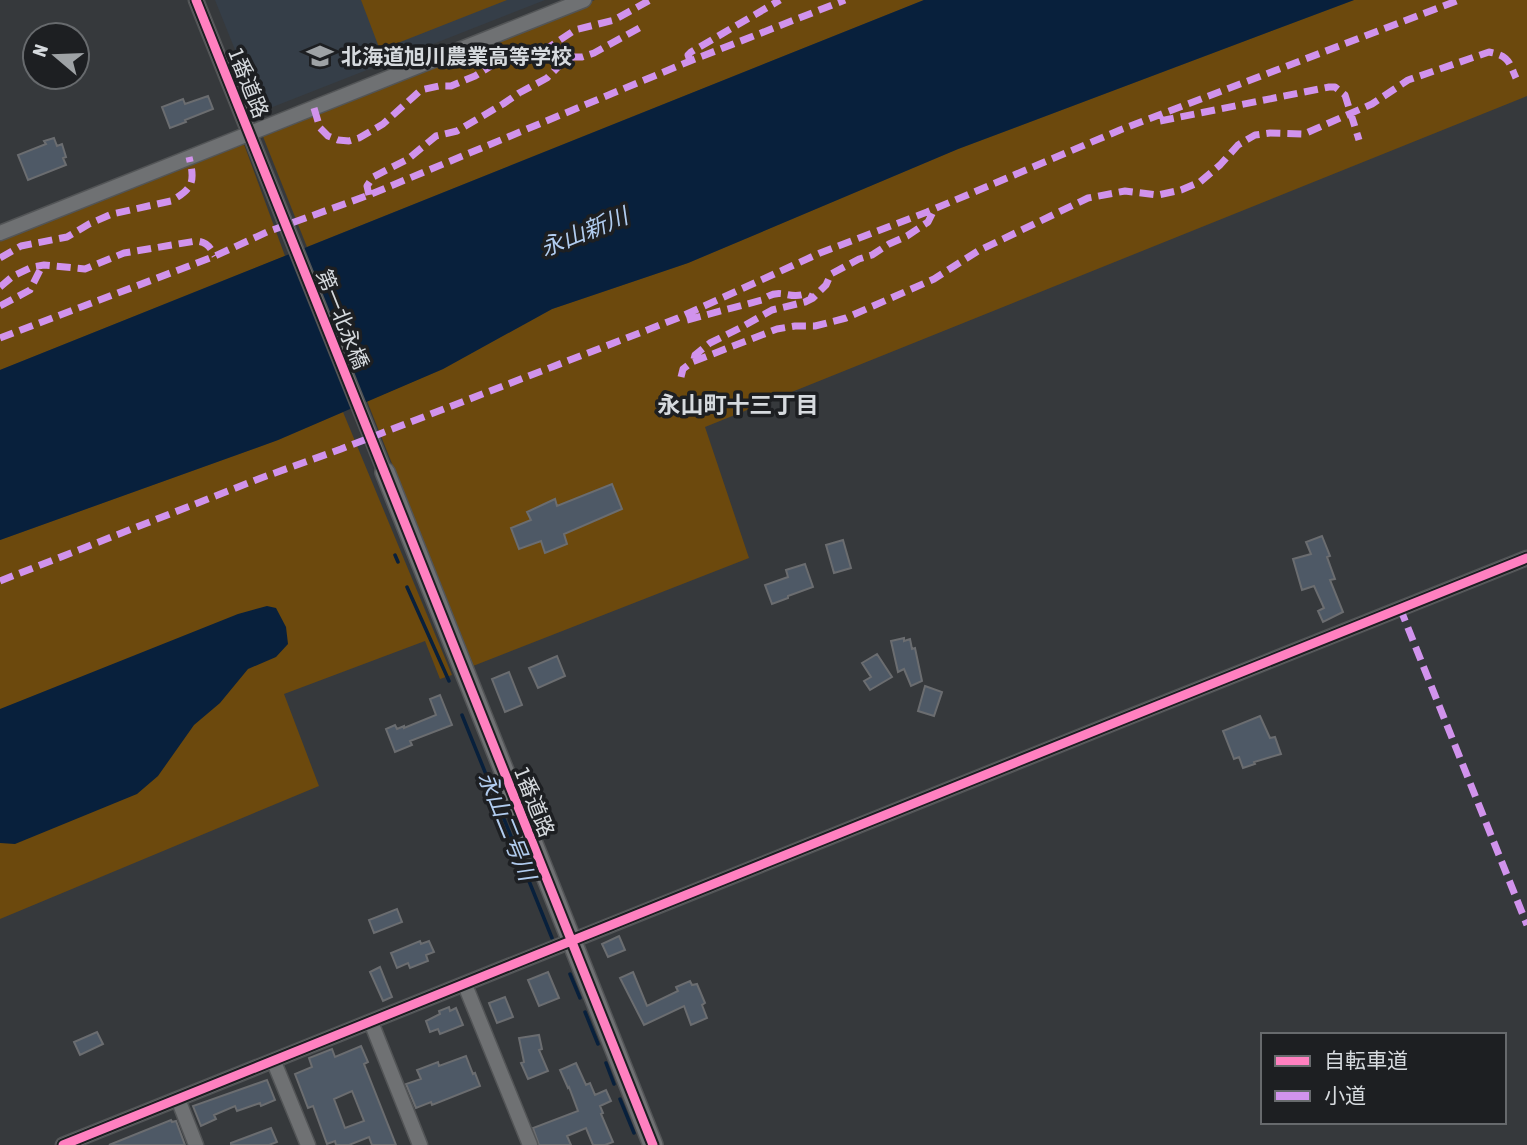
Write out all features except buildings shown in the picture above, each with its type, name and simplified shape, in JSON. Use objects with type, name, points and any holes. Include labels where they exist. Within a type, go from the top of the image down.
[{"type":"street","name":"1番道路","points":[[197,0],[268,180]]},
{"type":"street","points":[[0,233],[584,0]]},
{"type":"street","name":"第一北永橋","points":[[268,180],[385,472]]},
{"type":"street","name":"1番道路","points":[[385,472],[653,1145]]},
{"type":"street","points":[[63,1145],[87,1141],[178,1099],[1527,558]]},
{"type":"street","points":[[466,985],[530,1145]]},
{"type":"street","points":[[371,1023],[420,1145]]},
{"type":"street","points":[[274,1062],[308,1145]]},
{"type":"street","points":[[178,1099],[196,1145]]},
{"type":"shaded area","name":"北海道旭川農業高等学校","points":[[215,0],[545,0],[260,112]]},
{"type":"shaded area","points":[[361,0],[507,0],[380,50]]},
{"type":"shaded area","points":[[595,0],[924,0],[307,247],[260,129]]},
{"type":"shaded area","points":[[1354,0],[1527,0],[1527,96],[705,427],[749,558],[473,666],[367,401],[443,369],[552,309],[688,263],[958,149]]},
{"type":"shaded area","points":[[241,136],[285,256],[0,370],[0,233]]},
{"type":"shaded area","points":[[343,412],[452,675],[440,679],[425,641],[284,694],[319,786],[0,919],[0,540],[278,440]]},
{"type":"water","name":"永山新川","points":[[924,0],[1354,0],[958,149],[688,263],[552,309],[443,369],[278,440],[0,540],[0,370]]},
{"type":"water","points":[[267,606],[276,608],[286,627],[288,644],[276,657],[248,669],[220,703],[194,725],[158,776],[137,794],[15,844],[0,843],[0,709],[238,614]]},
{"type":"waterway","name":"永山二号川","points":[[395,555],[398,562]]},
{"type":"waterway","name":"永山二号川","points":[[407,587],[449,681]]},
{"type":"waterway","name":"永山二号川","points":[[462,715],[552,938]]},
{"type":"waterway","name":"永山二号川","points":[[570,974],[580,998]]},
{"type":"waterway","name":"永山二号川","points":[[585,1012],[598,1044]]},
{"type":"waterway","name":"永山二号川","points":[[606,1063],[614,1084]]},
{"type":"waterway","name":"永山二号川","points":[[620,1099],[634,1133]]},
{"type":"marked path","points":[[314,108],[320,128],[328,136],[349,141],[359,138],[383,124],[421,90],[451,86],[475,76],[499,61],[530,57],[575,30],[614,20],[650,0]]},
{"type":"marked path","points":[[690,61],[688,55],[691,52],[780,0]]},
{"type":"marked path","points":[[0,338],[215,256],[267,232],[369,195],[690,61],[845,0]]},
{"type":"marked path","points":[[0,581],[678,318],[820,253],[927,212],[1120,130],[1459,0]]},
{"type":"marked path","points":[[369,195],[367,186],[373,177],[408,159],[436,136],[457,131],[547,78],[564,61],[594,53],[643,26]]},
{"type":"marked path","points":[[681,377],[683,369],[692,362],[777,329],[815,326],[846,318],[934,279],[978,251],[1088,198],[1125,191],[1158,195],[1181,190],[1200,182],[1238,145],[1255,135],[1304,134],[1372,104],[1408,80],[1489,52],[1501,55],[1507,60],[1516,78]]},
{"type":"marked path","points":[[1160,121],[1335,87],[1345,95],[1359,140]]},
{"type":"marked path","points":[[0,258],[21,246],[67,237],[112,214],[171,201],[191,183],[189,157]]},
{"type":"marked path","points":[[694,359],[695,355],[710,343],[772,310],[813,298],[826,285],[831,274],[907,236],[928,222],[935,208]]},
{"type":"marked path","points":[[0,287],[13,276],[32,267],[44,265],[85,269],[124,253],[196,241],[203,242],[215,256]]},
{"type":"marked path","points":[[0,306],[30,290],[42,266]]},
{"type":"marked path","points":[[687,320],[762,300],[774,294],[805,294],[811,297]]},
{"type":"marked path","points":[[1400,608],[1527,925]]},
{"type":"cycle path","points":[[196,0],[653,1145]]},
{"type":"cycle path","points":[[63,1145],[1527,558]]},
{"type":"place","name":"北海道旭川農業高等学校","points":[[320,56]]},
{"type":"district","name":"永山町十三丁目","points":[[738,405]]}]
